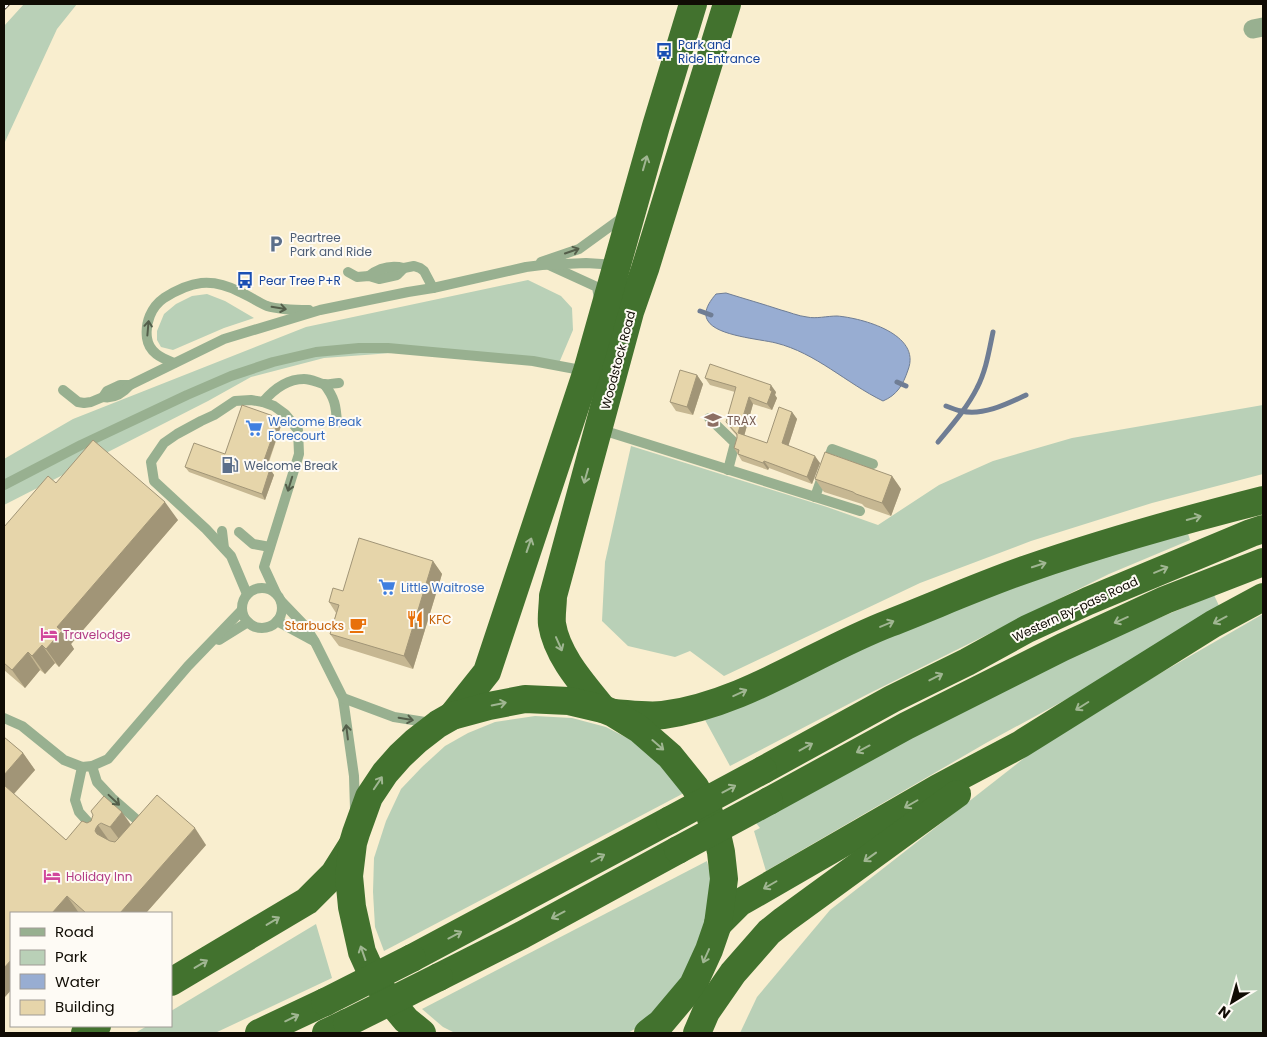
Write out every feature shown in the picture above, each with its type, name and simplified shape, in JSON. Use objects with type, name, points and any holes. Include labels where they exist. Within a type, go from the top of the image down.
[{"type":"highway","points":[[631,267],[634,201],[693,4]]},
{"type":"highway","name":"Woodstock Road","points":[[445,720],[487,672],[587,371],[602,317],[631,267],[714,45],[727,4]]},
{"type":"highway","name":"Woodstock Road","points":[[608,711],[573,670],[557,642],[552,622],[553,596],[630,312],[631,267]]},
{"type":"highway","points":[[422,1033],[406,1020],[386,996],[372,974],[362,952],[352,908],[349,876],[355,838],[369,797],[385,773],[400,756],[416,741],[445,720],[489,706],[526,700],[569,701],[608,711],[662,715],[694,709],[730,698],[885,625],[1026,570],[1174,523],[1263,500]]},
{"type":"highway","name":"Western By-pass Road","points":[[259,1033],[412,958],[892,699],[1027,629],[1088,601],[1263,528]]},
{"type":"highway","points":[[336,1028],[530,930],[906,726],[1062,647],[1165,600],[1263,562]]},
{"type":"highway","points":[[718,924],[739,903],[938,788],[1021,744],[1213,624],[1263,597]]},
{"type":"highway","points":[[608,711],[639,730],[670,756],[695,787],[709,813],[721,852],[724,879],[718,924],[709,950],[693,985],[677,1033]]},
{"type":"highway","points":[[697,1033],[706,1012],[733,973],[770,932],[954,797],[1021,744]]},
{"type":"highway","points":[[172,981],[307,901],[334,874],[355,838]]},
{"type":"highway","points":[[648,1033],[661,1023],[693,985]]},
{"type":"lane","points":[[674,33],[683,4]]},
{"type":"lane","points":[[630,312],[654,269],[710,84],[714,45]]},
{"type":"lane","points":[[656,126],[659,80]]},
{"type":"lane","points":[[526,267],[579,249],[619,220],[634,201]]},
{"type":"lane","points":[[63,390],[78,402],[91,402],[103,397],[110,398],[124,392],[130,385],[224,339],[320,310],[433,288],[526,267],[586,263],[631,267]]},
{"type":"lane","points":[[549,265],[597,287],[602,317]]},
{"type":"lane","points":[[348,272],[357,277],[369,276],[376,270],[395,266],[404,268],[414,266],[424,271],[433,288]]},
{"type":"lane","points":[[174,363],[163,359],[153,352],[147,341],[146,328],[154,307],[161,300],[185,286],[205,283],[227,286],[268,306],[291,310],[320,310]]},
{"type":"lane","points":[[4,485],[187,394],[231,376],[273,362],[316,352],[358,348],[388,348],[533,361],[587,371]]},
{"type":"lane","points":[[263,402],[272,391],[284,383],[302,379],[324,384],[339,383]]},
{"type":"lane","points":[[324,384],[336,404],[337,423]]},
{"type":"lane","points":[[247,594],[231,556],[206,529],[154,481],[150,462],[164,443],[185,429],[214,415],[235,400],[251,400],[274,406],[286,414],[298,430],[299,454],[264,567],[279,597],[282,612],[277,622],[266,628],[260,628],[248,622],[242,610],[244,599],[252,590],[258,588],[271,589],[279,597],[305,626],[343,698],[354,776],[355,838]]},
{"type":"lane","points":[[208,424],[214,415]]},
{"type":"lane","points":[[709,418],[735,443],[728,470]]},
{"type":"lane","points":[[599,430],[860,511]]},
{"type":"lane","points":[[815,497],[832,449],[874,464]]},
{"type":"lane","points":[[222,531],[224,548]]},
{"type":"lane","points":[[239,532],[252,544],[270,547]]},
{"type":"lane","points":[[4,718],[22,726],[64,760],[87,767],[108,759],[188,666],[242,610]]},
{"type":"lane","points":[[207,647],[248,622]]},
{"type":"lane","points":[[277,622],[315,642]]},
{"type":"lane","points":[[343,698],[394,716],[445,720]]},
{"type":"lane","points":[[87,767],[97,782],[112,798],[145,827],[140,833]]},
{"type":"lane","points":[[87,767],[75,800],[79,812],[98,833]]},
{"type":"green space","points":[[24,4],[77,4],[57,29],[4,144],[4,26]]},
{"type":"green space","points":[[528,280],[561,296],[572,308],[573,330],[559,363],[432,350],[324,358],[251,377],[208,401],[4,505],[4,459],[73,419],[306,327]]},
{"type":"green space","points":[[207,294],[225,301],[254,318],[224,328],[173,350],[161,347],[157,340],[157,331],[164,314],[176,304],[192,296]]},
{"type":"green space","points":[[1263,405],[1263,474],[1152,503],[1031,541],[920,583],[724,676],[690,651],[675,657],[628,646],[602,621],[605,562],[631,446],[827,507],[878,525],[939,485],[993,461],[1072,438]]},
{"type":"green space","points":[[1187,530],[1190,540],[1109,574],[866,695],[730,766],[705,720],[818,666],[943,613],[1098,558]]},
{"type":"green space","points":[[1214,595],[1221,610],[1144,657],[986,743],[766,871],[754,831],[760,828],[756,823],[944,718],[1073,654]]},
{"type":"green space","points":[[1263,614],[1263,1033],[740,1033],[757,997],[830,910],[1055,734]]},
{"type":"green space","points":[[535,716],[572,718],[606,727],[633,741],[656,759],[684,793],[384,951],[375,927],[374,858],[386,821],[401,789],[445,746],[468,733],[495,722]]},
{"type":"green space","points":[[707,861],[712,880],[713,900],[689,974],[648,1021],[628,1033],[455,1033],[443,1027],[422,1009]]},
{"type":"green space","points":[[316,924],[332,978],[215,1033],[135,1033],[145,1027],[172,1027],[172,1010]]},
{"type":"water","points":[[726,293],[800,316],[814,318],[848,317],[874,324],[887,330],[906,347],[910,357],[904,380],[896,393],[883,401],[818,361],[791,348],[720,330],[708,321],[706,310],[716,294]]},
{"type":"building","points":[[710,364],[771,385],[770,390],[772,391],[767,404],[749,397],[738,433],[767,443],[779,407],[792,412],[782,443],[815,456],[807,477],[764,461],[763,463],[738,454],[739,450],[734,448],[737,434],[726,422],[736,387],[705,378]]},
{"type":"building","points":[[680,370],[697,375],[687,407],[670,402]]},
{"type":"building","name":"Welcome Break","points":[[242,405],[279,418],[262,466],[270,469],[262,494],[185,467],[194,443],[225,454]]},
{"type":"building","points":[[93,440],[165,502],[57,627],[62,631],[46,649],[42,645],[32,656],[28,652],[12,670],[4,663],[4,527],[48,476],[56,483]]},
{"type":"building","points":[[825,452],[892,476],[882,503],[815,479]]},
{"type":"building","points":[[359,538],[433,561],[404,656],[330,634],[339,605],[329,602],[333,588],[343,591]]},
{"type":"building","points":[[4,737],[23,753],[4,775]]},
{"type":"building","name":"Holiday Inn","points":[[4,785],[66,840],[82,821],[87,823],[91,821],[93,815],[91,811],[104,796],[122,812],[110,827],[101,823],[96,828],[97,834],[110,841],[115,842],[157,795],[195,828],[121,912],[85,912],[67,896],[53,912],[10,912],[10,961],[4,968]]},
{"type":"waterway","points":[[700,311],[711,315]]},
{"type":"waterway","points":[[938,442],[954,423],[977,388],[985,368],[993,332]]},
{"type":"waterway","points":[[897,382],[906,386]]},
{"type":"waterway","points":[[946,406],[961,411],[986,411],[1026,395]]},
{"type":"railway","points":[[4,7],[7,4]]},
{"type":"place","name":"Park and Ride Entrance","points":[[664,51]]},
{"type":"place","name":"Peartree Park and Ride","points":[[276,244]]},
{"type":"place","name":"Pear Tree P+R","points":[[245,280]]},
{"type":"place","name":"TRAX","points":[[713,420]]},
{"type":"place","name":"Welcome Break Forecourt","points":[[254,428]]},
{"type":"place","name":"Welcome Break","points":[[230,465]]},
{"type":"place","name":"Little Waitrose","points":[[387,587]]},
{"type":"place","name":"KFC","points":[[415,619]]},
{"type":"place","name":"Starbucks","points":[[358,625]]},
{"type":"place","name":"Travelodge","points":[[49,634]]},
{"type":"place","name":"Holiday Inn","points":[[52,876]]}]
